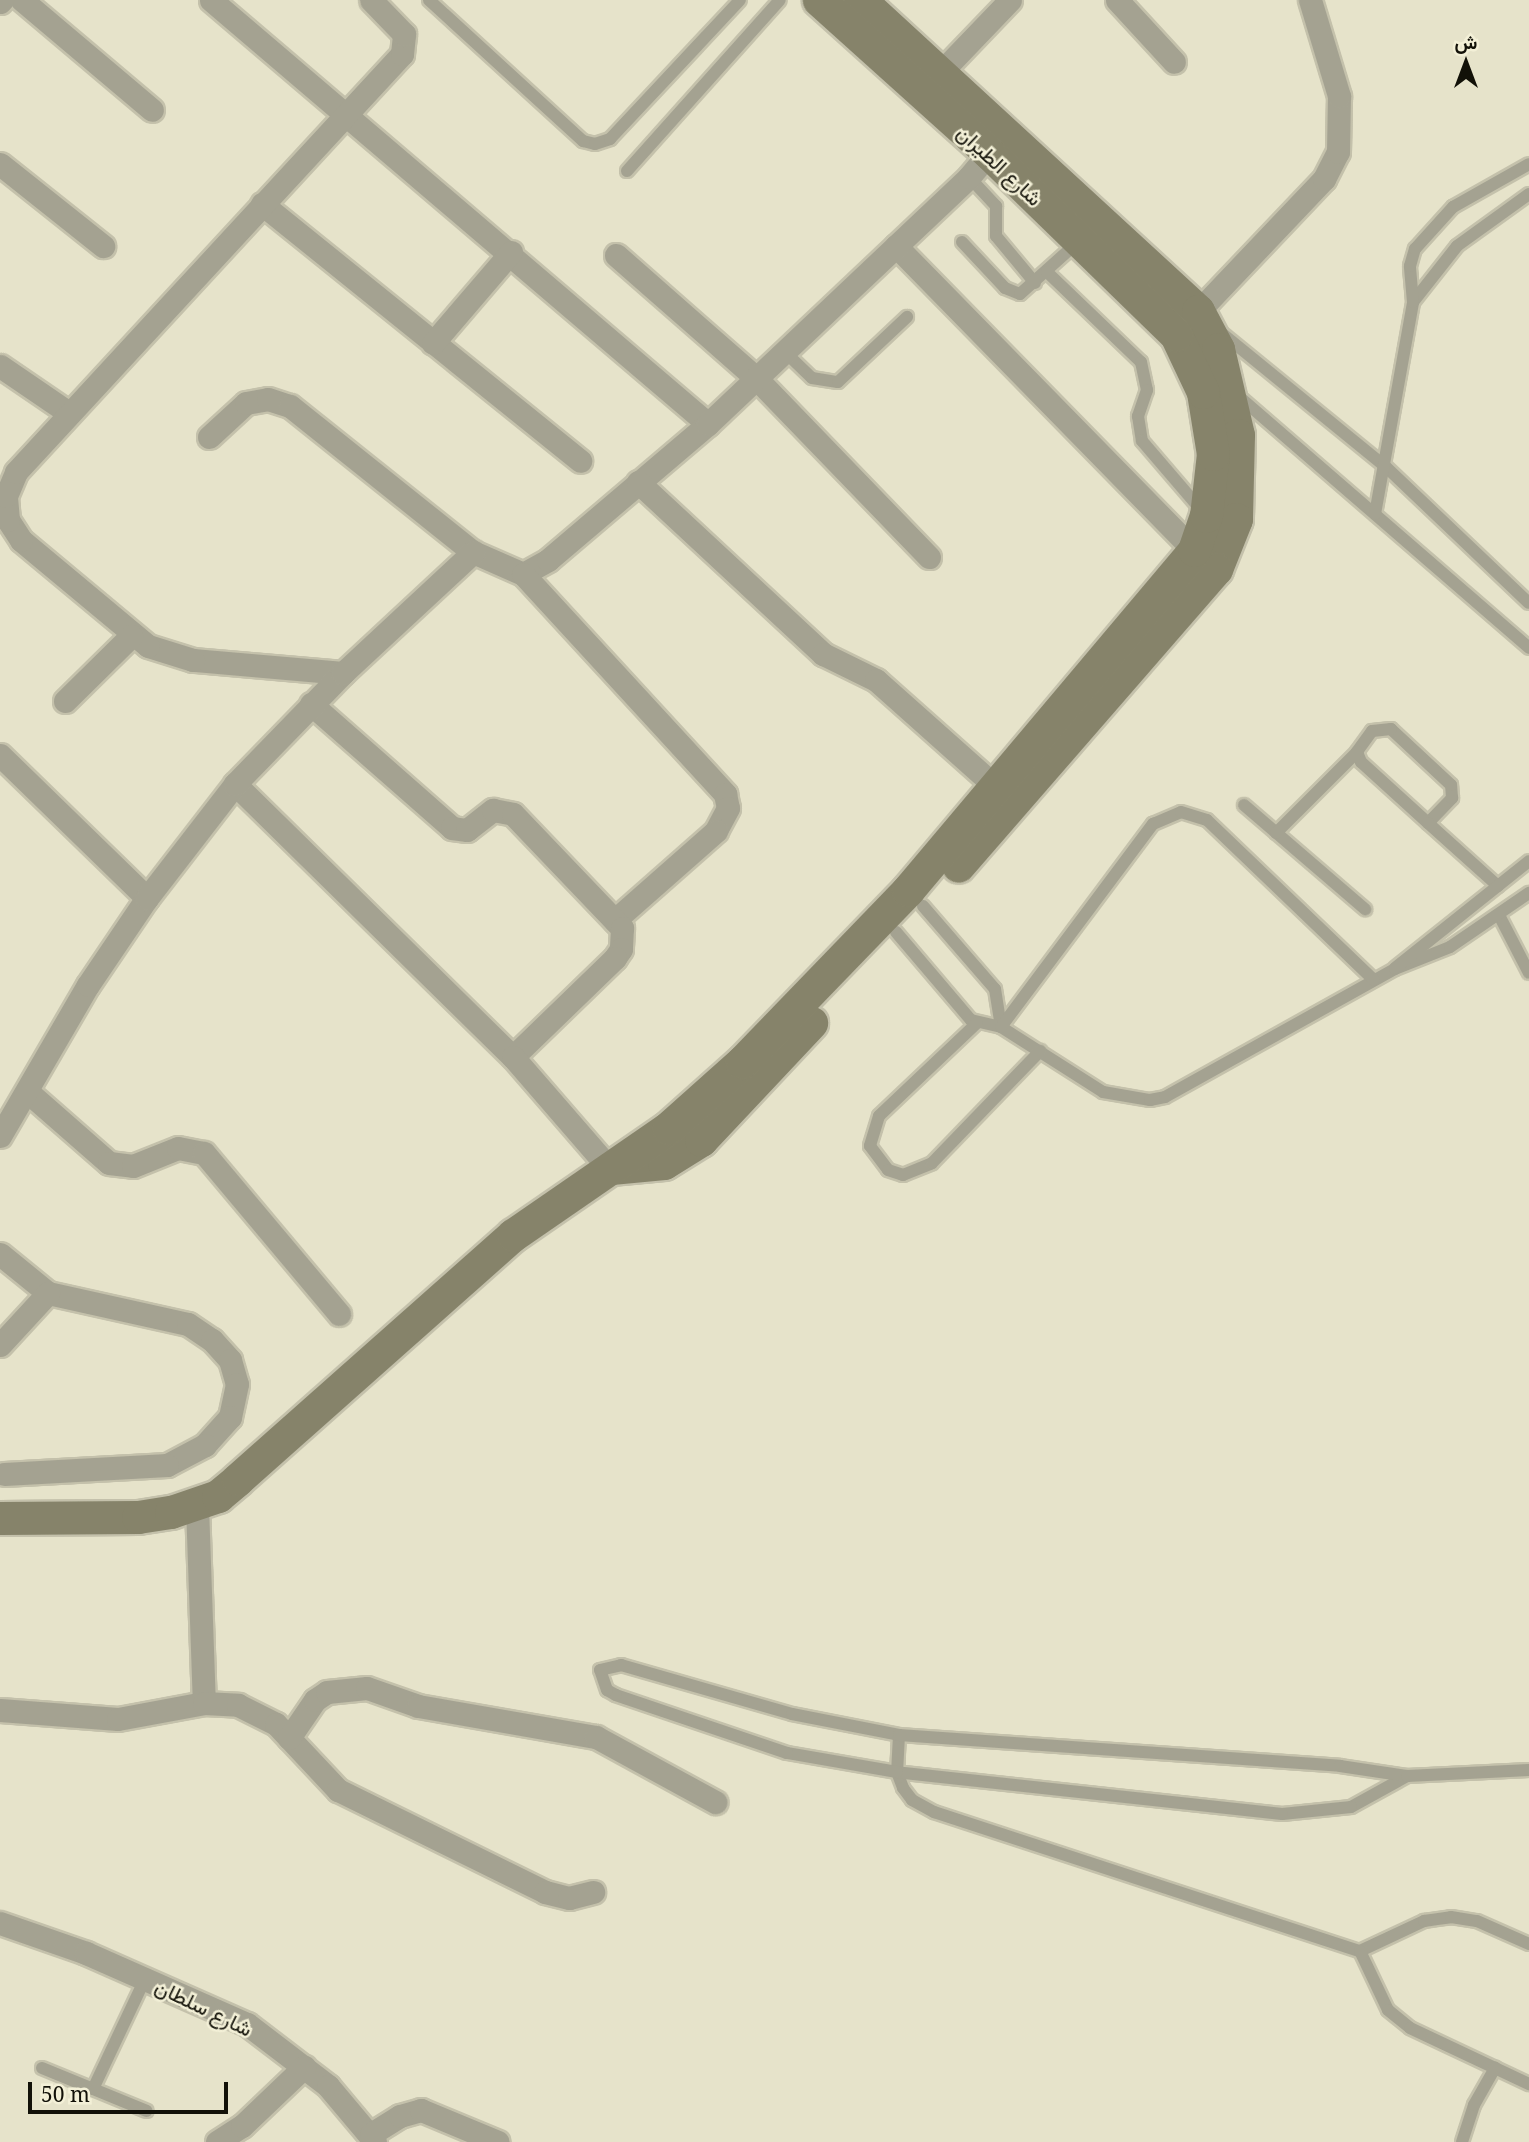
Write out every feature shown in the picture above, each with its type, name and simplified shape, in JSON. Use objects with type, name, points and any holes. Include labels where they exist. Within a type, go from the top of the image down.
[{"type":"street","points":[[22,0],[152,110]]},
{"type":"street","points":[[211,0],[511,251],[708,424]]},
{"type":"street","points":[[343,673],[193,660],[131,636],[11,543],[6,496],[16,472],[346,113],[406,44],[399,27],[371,0]]},
{"type":"street","name":"شارع الطيران","points":[[819,0],[979,165],[1079,240],[1176,335],[1195,373],[1210,423],[1212,486],[1206,516],[1194,550]]},
{"type":"street","name":"شارع الطيران","points":[[860,0],[1202,316]]},
{"type":"street","points":[[940,73],[1010,0]]},
{"type":"street","points":[[1117,0],[1174,62]]},
{"type":"street","points":[[1176,335],[1202,316],[1324,179],[1338,152],[1339,96],[1310,0]]},
{"type":"street","points":[[0,164],[103,246]]},
{"type":"street","points":[[523,574],[548,560],[708,424],[786,353],[979,165]]},
{"type":"street","points":[[262,204],[580,461]]},
{"type":"street","points":[[609,1168],[664,1163],[701,1140],[896,932],[916,898],[996,787],[1194,550],[896,246]]},
{"type":"street","points":[[433,343],[511,251]]},
{"type":"street","points":[[617,255],[756,378],[929,557]]},
{"type":"street","points":[[0,1518],[138,1517],[197,1506],[239,1479],[513,1235],[668,1128],[916,898],[1216,569],[1228,546],[1240,492],[1238,435],[1230,390],[1202,316]]},
{"type":"street","points":[[0,366],[69,414]]},
{"type":"street","points":[[209,437],[246,403],[268,399],[290,406],[473,552],[523,574],[725,794],[728,807],[716,831],[615,920]]},
{"type":"street","points":[[638,482],[823,654],[869,675],[996,787]]},
{"type":"street","points":[[0,1136],[29,1093],[67,1018],[147,898],[235,785],[311,704],[473,552]]},
{"type":"street","points":[[65,701],[131,636]]},
{"type":"street","points":[[311,704],[452,828],[467,830],[493,810],[513,814],[622,928],[621,949],[513,1057]]},
{"type":"street","points":[[0,755],[147,898]]},
{"type":"street","points":[[235,785],[513,1057],[609,1168]]},
{"type":"street","points":[[29,1093],[109,1163],[133,1166],[178,1148],[204,1153],[339,1314]]},
{"type":"street","points":[[0,1254],[48,1293],[188,1324],[212,1340],[230,1360],[237,1384],[230,1417],[205,1445],[167,1465],[4,1474]]},
{"type":"street","points":[[0,1345],[48,1293]]},
{"type":"street","points":[[197,1506],[204,1703]]},
{"type":"street","points":[[289,1738],[315,1700],[327,1692],[367,1688],[418,1706],[596,1737],[715,1802]]},
{"type":"street","points":[[0,1710],[118,1719],[204,1703],[238,1705],[261,1714],[289,1738],[320,1777],[357,1800],[545,1892],[569,1898],[593,1892]]},
{"type":"street","name":"شارع سلطان","points":[[0,1923],[145,1979],[247,2024],[304,2067],[373,2138]]},
{"type":"street","points":[[218,2142],[242,2126],[304,2067]]},
{"type":"street","points":[[373,2138],[400,2116],[421,2110],[498,2142]]},
{"type":"lane","points":[[429,0],[583,141],[595,144],[610,139],[740,0]]},
{"type":"lane","points":[[627,171],[780,0]]},
{"type":"lane","points":[[1375,514],[1386,467],[1413,302],[1410,266],[1425,233],[1481,188],[1529,164]]},
{"type":"lane","points":[[979,165],[996,206],[996,236],[1035,283]]},
{"type":"lane","points":[[1413,302],[1457,246],[1529,194]]},
{"type":"lane","points":[[962,242],[1012,293],[1028,290],[1079,240]]},
{"type":"lane","points":[[1046,272],[1141,362],[1147,390],[1138,416],[1142,441],[1206,516]]},
{"type":"lane","points":[[1202,316],[1386,467],[1529,603]]},
{"type":"lane","points":[[786,353],[812,377],[838,382],[907,317]]},
{"type":"lane","points":[[1230,390],[1529,648]]},
{"type":"lane","points":[[1519,639],[1529,629]]},
{"type":"lane","points":[[1276,833],[1357,752],[1372,731],[1385,727],[1449,782],[1452,798],[1428,824]]},
{"type":"lane","points":[[1357,752],[1361,762],[1498,886]]},
{"type":"lane","points":[[1244,805],[1365,909]]},
{"type":"lane","points":[[1001,1027],[1153,824],[1181,811],[1207,820],[1374,980]]},
{"type":"lane","points":[[1395,969],[1529,861]]},
{"type":"lane","points":[[896,932],[977,1023],[1001,1027],[1103,1092],[1150,1100],[1165,1097],[1395,969],[1437,954],[1529,893]]},
{"type":"lane","points":[[916,898],[995,989],[1001,1027]]},
{"type":"lane","points":[[1499,915],[1529,973]]},
{"type":"lane","points":[[977,1023],[879,1116],[870,1146],[888,1171],[903,1175],[932,1163],[1040,1051]]},
{"type":"lane","points":[[1407,1776],[1351,1807],[1282,1814],[897,1772],[787,1753],[629,1700],[607,1690],[600,1670],[621,1665],[792,1714],[899,1735],[1340,1766],[1407,1776],[1529,1770]]},
{"type":"lane","points":[[899,1735],[897,1772],[912,1800],[934,1812],[1360,1951],[1424,1921],[1451,1917],[1477,1921],[1529,1944]]},
{"type":"lane","points":[[1360,1951],[1388,2010],[1410,2028],[1529,2084]]},
{"type":"lane","points":[[93,2089],[145,1979]]},
{"type":"lane","points":[[42,2068],[147,2111]]},
{"type":"lane","points":[[1462,2142],[1474,2105],[1495,2068]]}]
